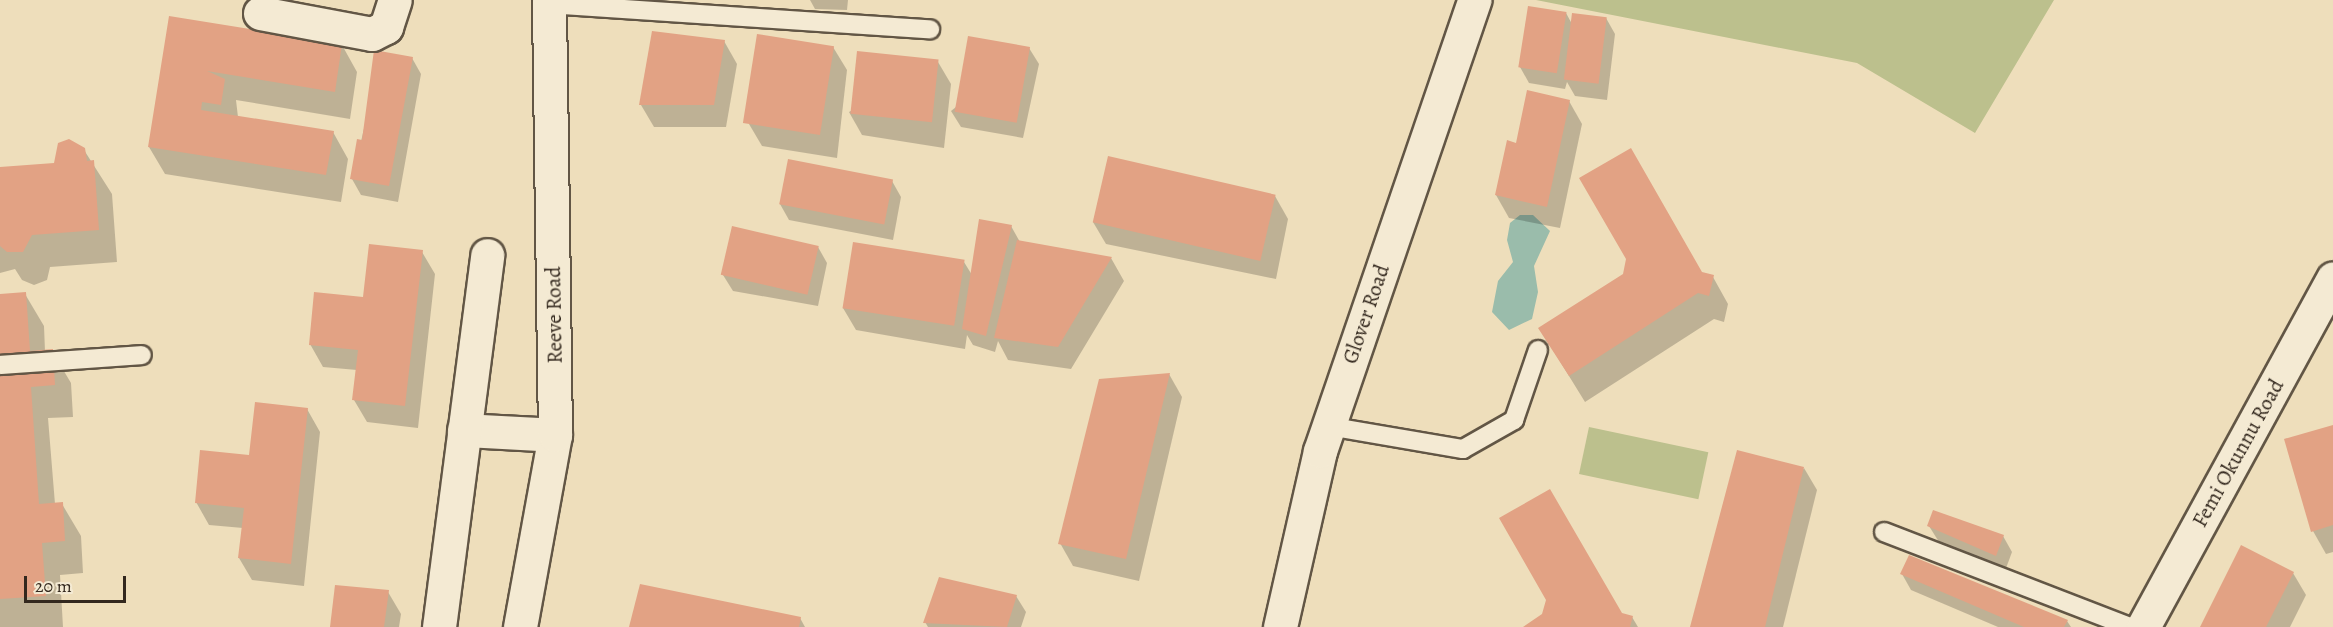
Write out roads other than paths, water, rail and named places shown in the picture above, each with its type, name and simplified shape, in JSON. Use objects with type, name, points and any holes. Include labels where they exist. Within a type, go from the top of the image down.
[{"type":"street","points":[[260,13],[372,34],[386,27],[395,0]]},
{"type":"street","name":"Reeve Road","points":[[520,627],[555,435],[549,2]]},
{"type":"street","name":"Glover Road","points":[[1280,627],[1328,426],[1472,2]]},
{"type":"street","points":[[439,627],[487,255]]},
{"type":"street","name":"Femi Okunnu Road","points":[[2143,627],[2333,278]]},
{"type":"street","points":[[464,430],[555,435]]},
{"type":"lane","points":[[549,2],[930,28]]},
{"type":"lane","points":[[1328,426],[1463,448],[1514,420],[1538,350]]},
{"type":"lane","points":[[0,364],[142,355]]},
{"type":"lane","points":[[1884,532],[2130,627]]}]
